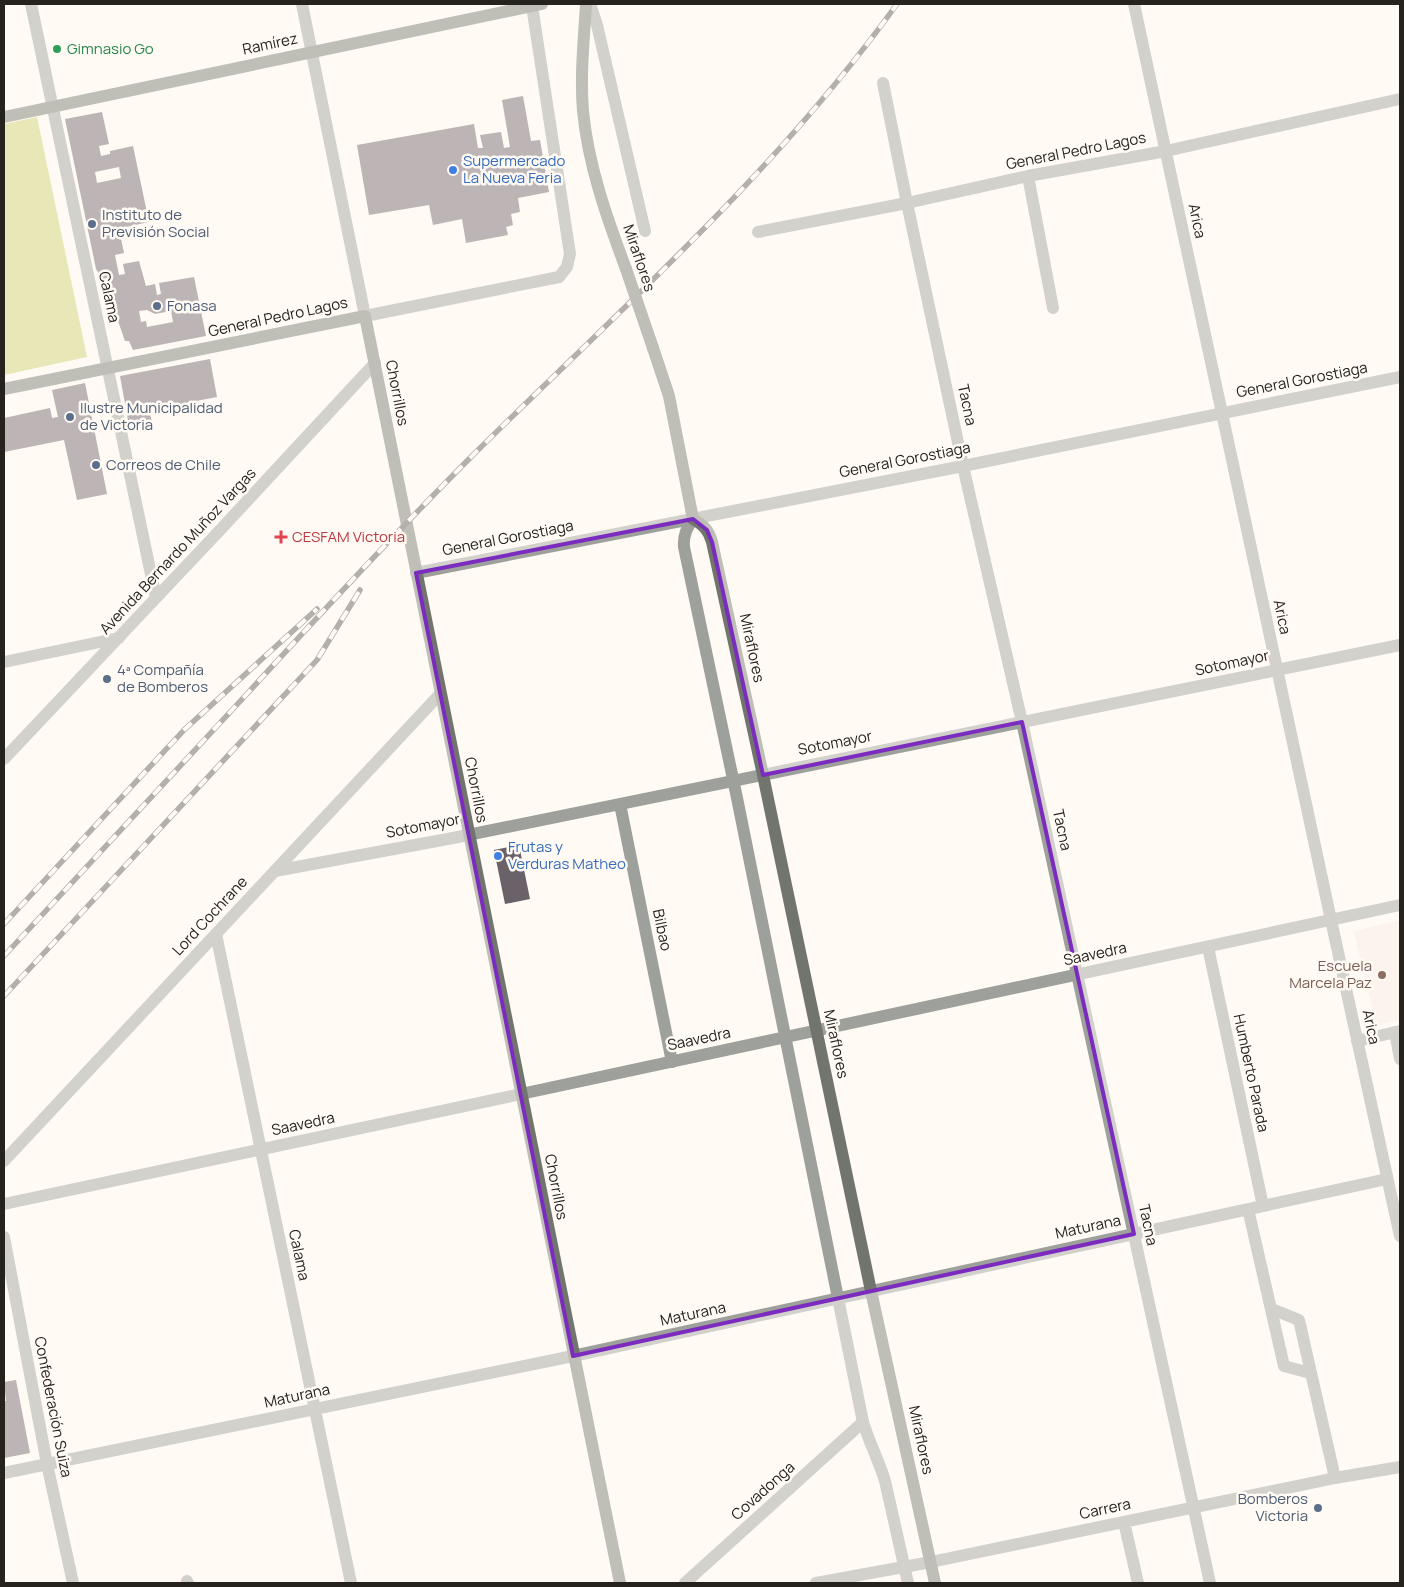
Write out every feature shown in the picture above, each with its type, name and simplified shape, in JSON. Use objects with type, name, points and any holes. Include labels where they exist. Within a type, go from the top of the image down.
[{"type":"main road","name":"Miraflores","points":[[586,4],[582,88],[590,155],[604,205],[664,378],[694,519],[707,530],[712,542],[763,775],[871,1292],[935,1583]]},
{"type":"main road","name":"Ramírez","points":[[4,117],[537,5]]},
{"type":"main road","name":"Chorrillos","points":[[365,316],[620,1583]]},
{"type":"main road","name":"General Pedro Lagos","points":[[4,390],[365,316]]},
{"type":"street","name":"Calama","points":[[31,4],[156,598]]},
{"type":"street","name":"Chorrillos","points":[[302,4],[365,316]]},
{"type":"street","name":"Miraflores","points":[[590,4],[597,25],[645,231]]},
{"type":"street","name":"Arica","points":[[1134,4],[1387,1179],[1396,1195],[1400,1236]]},
{"type":"street","name":"General Pedro Lagos","points":[[365,316],[559,277],[567,267],[570,254],[537,5]]},
{"type":"street","name":"Tacna","points":[[883,83],[963,466],[1022,722],[1210,1583]]},
{"type":"street","name":"General Pedro Lagos","points":[[758,232],[907,203],[1028,176],[1166,150],[1400,99]]},
{"type":"street","points":[[1028,176],[1053,308]]},
{"type":"street","name":"Avenida Bernardo Muñoz Vargas","points":[[4,760],[375,363]]},
{"type":"street","name":"General Gorostiaga","points":[[416,573],[963,466],[1400,377]]},
{"type":"street","points":[[694,519],[686,529],[684,547],[734,781],[863,1422],[885,1481],[908,1583]]},
{"type":"street","points":[[4,662],[118,638]]},
{"type":"street","name":"Sotomayor","points":[[275,871],[620,804],[1400,645]]},
{"type":"street","name":"Lord Cochrane","points":[[4,1161],[440,694]]},
{"type":"street","name":"Bilbao","points":[[620,804],[672,1062]]},
{"type":"street","name":"Saavedra","points":[[4,1204],[1400,905]]},
{"type":"street","name":"Calama","points":[[216,934],[351,1583]]},
{"type":"street","name":"Humberto Parada","points":[[1208,946],[1263,1206]]},
{"type":"street","name":"Arica","points":[[1398,1032],[1400,1059]]},
{"type":"street","points":[[1357,1042],[1398,1032]]},
{"type":"street","name":"Maturana","points":[[4,1473],[574,1356],[1387,1179]]},
{"type":"street","points":[[1248,1209],[1284,1366],[1310,1373]]},
{"type":"street","name":"Confederación Suiza","points":[[4,1237],[47,1464],[73,1583]]},
{"type":"street","points":[[1272,1309],[1299,1320],[1335,1478]]},
{"type":"street","name":"Covadonga","points":[[685,1583],[863,1422]]},
{"type":"street","name":"Carrera","points":[[816,1583],[931,1562],[1335,1478],[1400,1467]]},
{"type":"street","points":[[1124,1522],[1138,1583]]},
{"type":"highlighted area","points":[[693,519],[707,530],[712,542],[763,775],[1022,722],[1134,1234],[573,1356],[416,573]]},
{"type":"shaded area","name":"Escuela Marcela Paz","points":[[1400,920],[1400,1020],[1376,1025],[1354,931]]},
{"type":"green space","points":[[37,117],[87,357],[4,375],[4,124]]},
{"type":"building","name":"Supermercado La Nueva Feria","points":[[523,96],[531,141],[540,140],[549,192],[518,198],[520,212],[511,214],[513,225],[506,227],[508,235],[466,243],[462,219],[433,225],[429,205],[369,215],[357,145],[474,124],[478,148],[483,148],[480,135],[501,132],[504,148],[510,147],[502,100]]},
{"type":"building","points":[[102,112],[109,144],[99,146],[101,156],[110,154],[110,151],[133,146],[149,222],[112,230],[113,235],[120,234],[124,253],[115,255],[119,275],[125,274],[123,264],[139,261],[146,286],[155,284],[157,295],[161,294],[159,283],[194,277],[206,336],[133,350],[129,341],[125,341],[112,295],[96,269],[65,119]],"holes":[[[119,167],[121,178],[97,183],[95,172]],[[147,310],[155,314],[171,311],[173,322],[147,327],[146,321],[141,322],[139,311]]]},
{"type":"building","points":[[210,359],[217,397],[149,410],[152,422],[129,426],[120,376]]},
{"type":"building","points":[[85,383],[107,494],[77,500],[64,440],[4,452],[4,418],[50,408],[52,418],[58,417],[52,390]]},
{"type":"building","points":[[519,845],[530,899],[505,904],[494,850]]},
{"type":"building","points":[[16,1380],[30,1453],[4,1458],[4,1401],[6,1401],[4,1382]]},
{"type":"railway","points":[[4,956],[416,513],[641,292],[749,181],[801,124],[897,4]]},
{"type":"railway","points":[[4,996],[317,660],[360,590]]},
{"type":"railway","points":[[4,924],[184,730],[317,609]]},
{"type":"place","name":"Gimnasio Go","points":[[57,49]]},
{"type":"place","name":"Supermercado La Nueva Feria","points":[[453,170]]},
{"type":"place","name":"Instituto de Previsión Social","points":[[92,224]]},
{"type":"place","name":"Fonasa","points":[[157,306]]},
{"type":"place","name":"Ilustre Municipalidad de Victoria","points":[[70,417]]},
{"type":"place","name":"Correos de Chile","points":[[96,465]]},
{"type":"place","name":"CESFAM Victoria","points":[[281,537]]},
{"type":"place","name":"4ª Compañía de Bomberos","points":[[107,679]]},
{"type":"place","name":"Frutas y Verduras Matheo","points":[[498,856]]},
{"type":"place","name":"Escuela Marcela Paz","points":[[1382,975]]},
{"type":"place","name":"Bomberos Victoria","points":[[1318,1508]]}]
